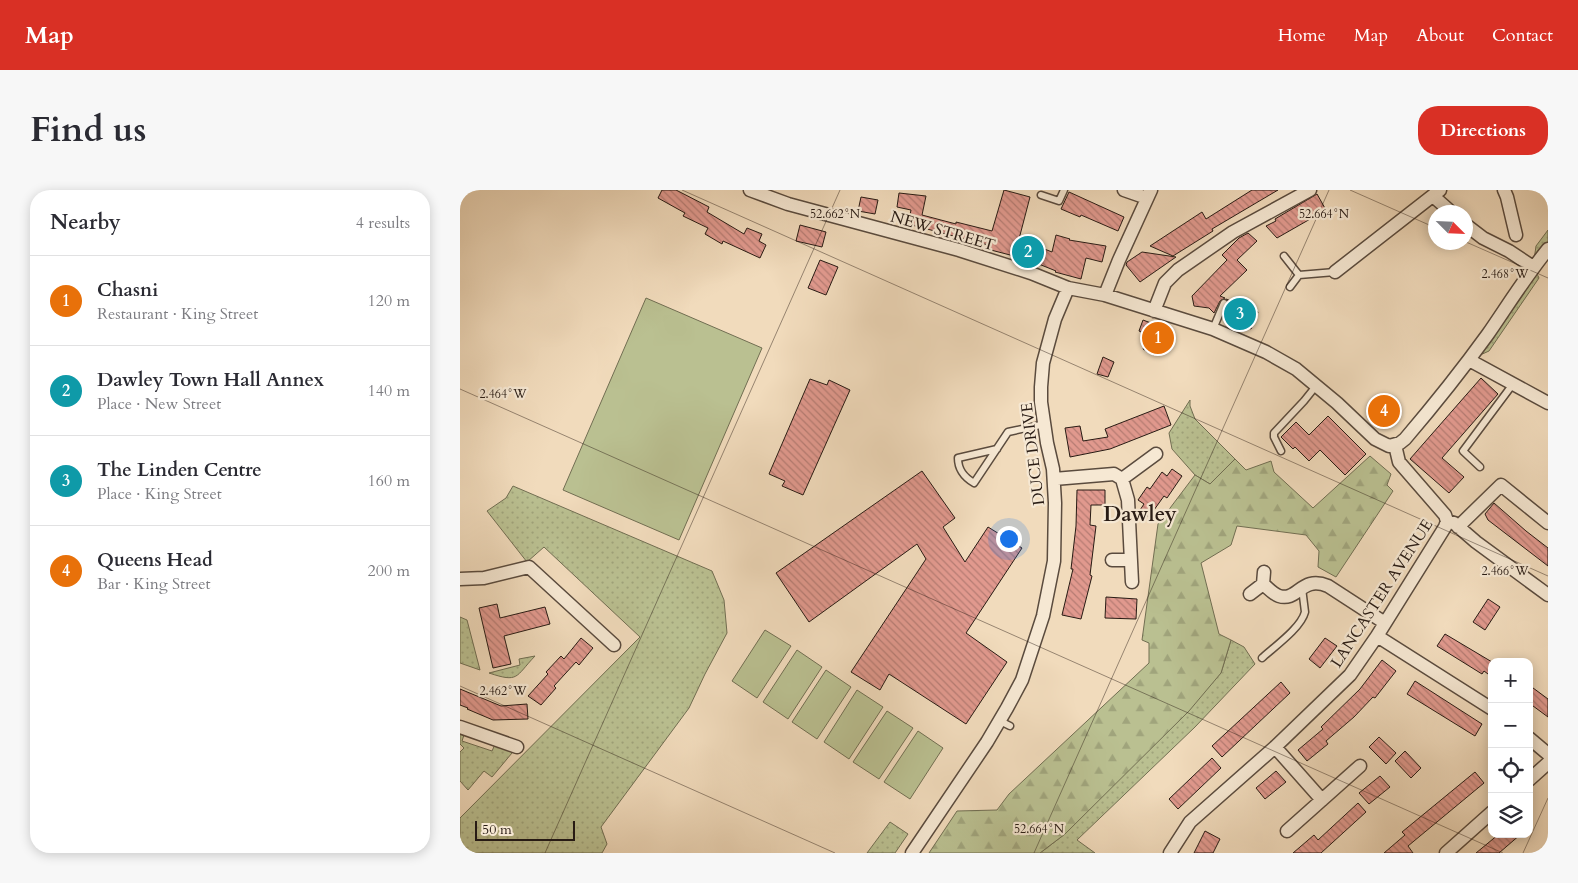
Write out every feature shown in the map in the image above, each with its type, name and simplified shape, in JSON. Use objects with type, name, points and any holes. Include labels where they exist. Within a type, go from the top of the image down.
[{"type":"street","points":[[1105,295],[1149,194],[1124,190]]},
{"type":"street","points":[[1154,310],[1165,283],[1178,270],[1233,232],[1310,190]]},
{"type":"street","points":[[1504,190],[1508,197],[1516,235]]},
{"type":"street","name":"NEW STREET","points":[[758,192],[788,204],[959,250],[1031,273],[1068,288],[1105,295],[1213,329],[1251,345],[1288,364],[1316,386],[1375,439],[1389,446],[1400,442]]},
{"type":"street","points":[[1335,272],[1437,193],[1446,205]]},
{"type":"street","points":[[1473,231],[1534,267]]},
{"type":"street","points":[[1400,442],[1469,360],[1548,249]]},
{"type":"street","name":"DUCE DRIVE","points":[[912,853],[1005,723],[1022,680],[1043,616],[1054,561],[1056,503],[1054,479],[1041,402],[1041,387],[1043,363],[1055,319],[1068,288]]},
{"type":"street","points":[[1469,360],[1548,403]]},
{"type":"street","name":"LANCASTER AVENUE","points":[[1170,853],[1190,822],[1276,747],[1350,675],[1377,636],[1445,527],[1453,524],[1399,462],[1400,442]]},
{"type":"street","points":[[1122,479],[1156,454]]},
{"type":"street","points":[[1054,479],[1114,474],[1122,479],[1128,500],[1132,582]]},
{"type":"street","points":[[1548,522],[1501,485],[1453,524],[1548,595]]},
{"type":"street","points":[[1112,560],[1131,560]]},
{"type":"street","points":[[460,579],[484,578],[529,567],[614,645]]},
{"type":"street","points":[[1250,594],[1264,578],[1277,595],[1284,596],[1292,595],[1314,582],[1328,586],[1385,623]]},
{"type":"street","points":[[1377,636],[1488,705]]},
{"type":"street","points":[[460,727],[517,747]]},
{"type":"street","points":[[1533,741],[1548,754]]},
{"type":"street","points":[[1276,747],[1322,800]]},
{"type":"street","points":[[1533,776],[1548,763]]},
{"type":"street","points":[[1287,832],[1360,766]]},
{"type":"street","points":[[1446,853],[1488,816]]},
{"type":"lane","points":[[1041,195],[1059,202],[1064,190]]},
{"type":"lane","points":[[1284,256],[1299,275]]},
{"type":"lane","points":[[1290,287],[1299,275],[1335,272]]},
{"type":"lane","points":[[1213,329],[1224,303]]},
{"type":"lane","points":[[1480,467],[1463,452],[1513,384]]},
{"type":"lane","points":[[1281,451],[1274,433],[1316,386]]},
{"type":"lane","points":[[997,449],[958,458],[958,466],[965,478],[974,483],[997,449],[1008,432],[1045,424]]},
{"type":"lane","points":[[1262,658],[1298,625],[1304,616],[1302,588]]},
{"type":"green space","points":[[1548,230],[1548,249],[1534,267],[1539,278],[1489,351],[1469,360],[1533,267],[1536,246]]},
{"type":"green space","points":[[646,298],[762,348],[679,540],[563,490]]},
{"type":"green space","points":[[1190,400],[1190,406],[1195,419],[1235,459],[1210,484],[1195,475],[1172,449],[1169,433]]},
{"type":"green space","points":[[1370,456],[1391,474],[1387,485],[1393,491],[1336,577],[1318,567],[1319,551],[1306,535],[1237,526],[1231,545],[1201,563],[1219,634],[1231,640],[1221,673],[1189,711],[1065,834],[1040,853],[929,853],[957,811],[997,810],[1009,794],[1149,663],[1149,643],[1142,640],[1158,524],[1195,475],[1210,484],[1235,459],[1246,470],[1271,461],[1274,472],[1313,508]]},
{"type":"green space","points":[[513,486],[712,571],[724,600],[727,633],[689,708],[601,827],[607,844],[602,853],[460,853],[460,818],[640,637],[544,547],[527,562],[487,511],[506,498]]},
{"type":"green space","points":[[460,617],[467,620],[480,670],[460,663]]},
{"type":"green space","points":[[765,630],[791,646],[757,698],[732,681]]},
{"type":"green space","points":[[1231,640],[1244,647],[1255,664],[1195,727],[1077,840],[1095,853],[1040,853],[1065,834],[1221,673]]},
{"type":"green space","points":[[797,650],[822,667],[788,719],[763,702]]},
{"type":"green space","points":[[535,656],[520,673],[511,678],[489,673],[520,665],[519,659]]},
{"type":"green space","points":[[826,670],[851,687],[817,739],[792,722]]},
{"type":"green space","points":[[857,690],[883,707],[849,759],[824,742]]},
{"type":"green space","points":[[887,711],[913,728],[879,779],[853,762]]},
{"type":"green space","points":[[460,727],[466,729],[462,741],[492,751],[497,740],[517,747],[492,777],[484,771],[468,790],[460,781],[460,752],[464,748],[460,744]]},
{"type":"green space","points":[[918,731],[943,748],[910,799],[884,782]]},
{"type":"green space","points":[[890,822],[908,834],[895,853],[867,853]]},
{"type":"building","points":[[662,190],[676,190],[709,207],[707,212],[744,234],[747,228],[762,234],[759,241],[766,245],[760,258],[723,241],[722,244],[705,234],[708,228],[683,216],[685,213],[658,198]]},
{"type":"building","points":[[1004,190],[1030,197],[1019,239],[1052,252],[1056,235],[1069,240],[1106,246],[1102,262],[1086,258],[1081,279],[1055,272],[1014,254],[1014,256],[987,249],[988,245],[908,224],[911,210],[897,207],[899,193],[926,196],[922,215],[992,231]]},
{"type":"building","points":[[1252,190],[1278,190],[1212,229],[1213,231],[1173,256],[1150,246],[1202,212],[1206,219]]},
{"type":"building","points":[[1069,192],[1124,217],[1118,231],[1081,215],[1080,217],[1061,209]]},
{"type":"building","points":[[1317,194],[1326,210],[1277,238],[1266,226],[1276,221],[1275,219]]},
{"type":"building","points":[[861,197],[878,200],[875,214],[858,211]]},
{"type":"building","points":[[800,225],[826,232],[822,247],[796,241]]},
{"type":"building","points":[[1248,233],[1257,241],[1237,260],[1247,270],[1220,296],[1225,298],[1220,301],[1214,313],[1209,308],[1194,306],[1192,296],[1227,260],[1222,255],[1239,238]]},
{"type":"building","points":[[1142,252],[1176,257],[1140,282],[1126,265],[1127,262]]},
{"type":"building","points":[[820,260],[838,267],[826,295],[808,288]]},
{"type":"building","points":[[1226,299],[1258,312],[1251,329],[1224,317],[1229,304]]},
{"type":"building","points":[[1143,320],[1167,329],[1164,336],[1170,339],[1165,348],[1159,346],[1154,355],[1143,349],[1150,336],[1139,331]]},
{"type":"building","points":[[1103,357],[1114,362],[1108,377],[1097,374]]},
{"type":"building","points":[[1481,378],[1498,394],[1442,458],[1464,477],[1449,493],[1410,459]]},
{"type":"building","points":[[810,379],[827,385],[829,380],[850,390],[803,495],[782,486],[785,481],[769,474]]},
{"type":"building","points":[[1379,395],[1399,413],[1390,423],[1371,405]]},
{"type":"building","points":[[1164,406],[1171,425],[1110,449],[1070,457],[1065,428],[1080,426],[1083,441],[1108,437],[1105,429]]},
{"type":"building","points":[[1328,416],[1366,454],[1345,475],[1320,450],[1309,461],[1295,447],[1293,449],[1281,437],[1296,422],[1309,435]]},
{"type":"building","points":[[1172,469],[1182,476],[1167,498],[1164,496],[1149,517],[1140,510],[1144,504],[1138,500],[1147,487],[1150,489],[1162,472],[1167,476]]},
{"type":"building","points":[[922,471],[955,518],[943,527],[965,562],[988,527],[1022,548],[966,633],[1007,662],[966,724],[889,674],[880,690],[851,672],[926,559],[917,544],[809,622],[776,573]]},
{"type":"building","points":[[1077,490],[1105,490],[1105,505],[1091,505],[1090,525],[1096,526],[1090,575],[1092,576],[1081,619],[1062,615],[1073,569],[1071,569],[1076,526]]},
{"type":"building","points":[[1494,503],[1548,548],[1548,566],[1488,520],[1485,514]]},
{"type":"building","points":[[1106,597],[1137,599],[1136,619],[1105,618]]},
{"type":"building","points":[[1488,599],[1500,607],[1485,630],[1473,622]]},
{"type":"building","points":[[497,604],[500,618],[545,607],[550,624],[504,636],[511,664],[493,668],[479,608]]},
{"type":"building","points":[[1445,634],[1488,660],[1488,674],[1484,671],[1482,674],[1437,646]]},
{"type":"building","points":[[581,638],[593,648],[579,665],[576,662],[554,686],[556,688],[541,705],[528,696],[548,674],[546,672],[561,656],[564,659]]},
{"type":"building","points":[[1325,638],[1337,646],[1320,668],[1309,659]]},
{"type":"building","points":[[1382,660],[1396,671],[1375,698],[1373,697],[1354,717],[1326,741],[1328,744],[1307,761],[1298,750],[1323,729],[1321,727],[1360,689]]},
{"type":"building","points":[[1415,681],[1482,724],[1475,736],[1407,694]]},
{"type":"building","points":[[1281,682],[1290,693],[1222,757],[1212,746]]},
{"type":"building","points":[[1533,688],[1548,699],[1548,717],[1533,706]]},
{"type":"building","points":[[460,689],[501,706],[527,704],[528,719],[493,720],[467,709],[460,705]]},
{"type":"building","points":[[1379,737],[1396,753],[1386,764],[1369,747]]},
{"type":"building","points":[[1405,751],[1421,768],[1411,778],[1395,761]]},
{"type":"building","points":[[1212,758],[1221,768],[1178,809],[1169,799]]},
{"type":"building","points":[[1276,771],[1286,782],[1265,799],[1256,788]]},
{"type":"building","points":[[1475,772],[1484,783],[1408,846],[1413,853],[1384,853],[1405,835],[1402,832]]},
{"type":"building","points":[[1380,776],[1390,787],[1369,804],[1359,793]]},
{"type":"building","points":[[1358,803],[1366,812],[1321,853],[1293,853],[1314,835],[1318,840]]},
{"type":"building","points":[[1205,831],[1220,839],[1213,853],[1194,853]]},
{"type":"building","points":[[1494,838],[1516,838],[1499,853],[1476,853]]},
{"type":"place","name":"Dawley Town Hall Annex","points":[[1028,252]]},
{"type":"place","name":"The Linden Centre","points":[[1240,314]]},
{"type":"place","name":"Chasni","points":[[1158,338]]},
{"type":"place","name":"Queens Head","points":[[1384,411]]},
{"type":"district","name":"Dawley","points":[[1140,514]]}]
